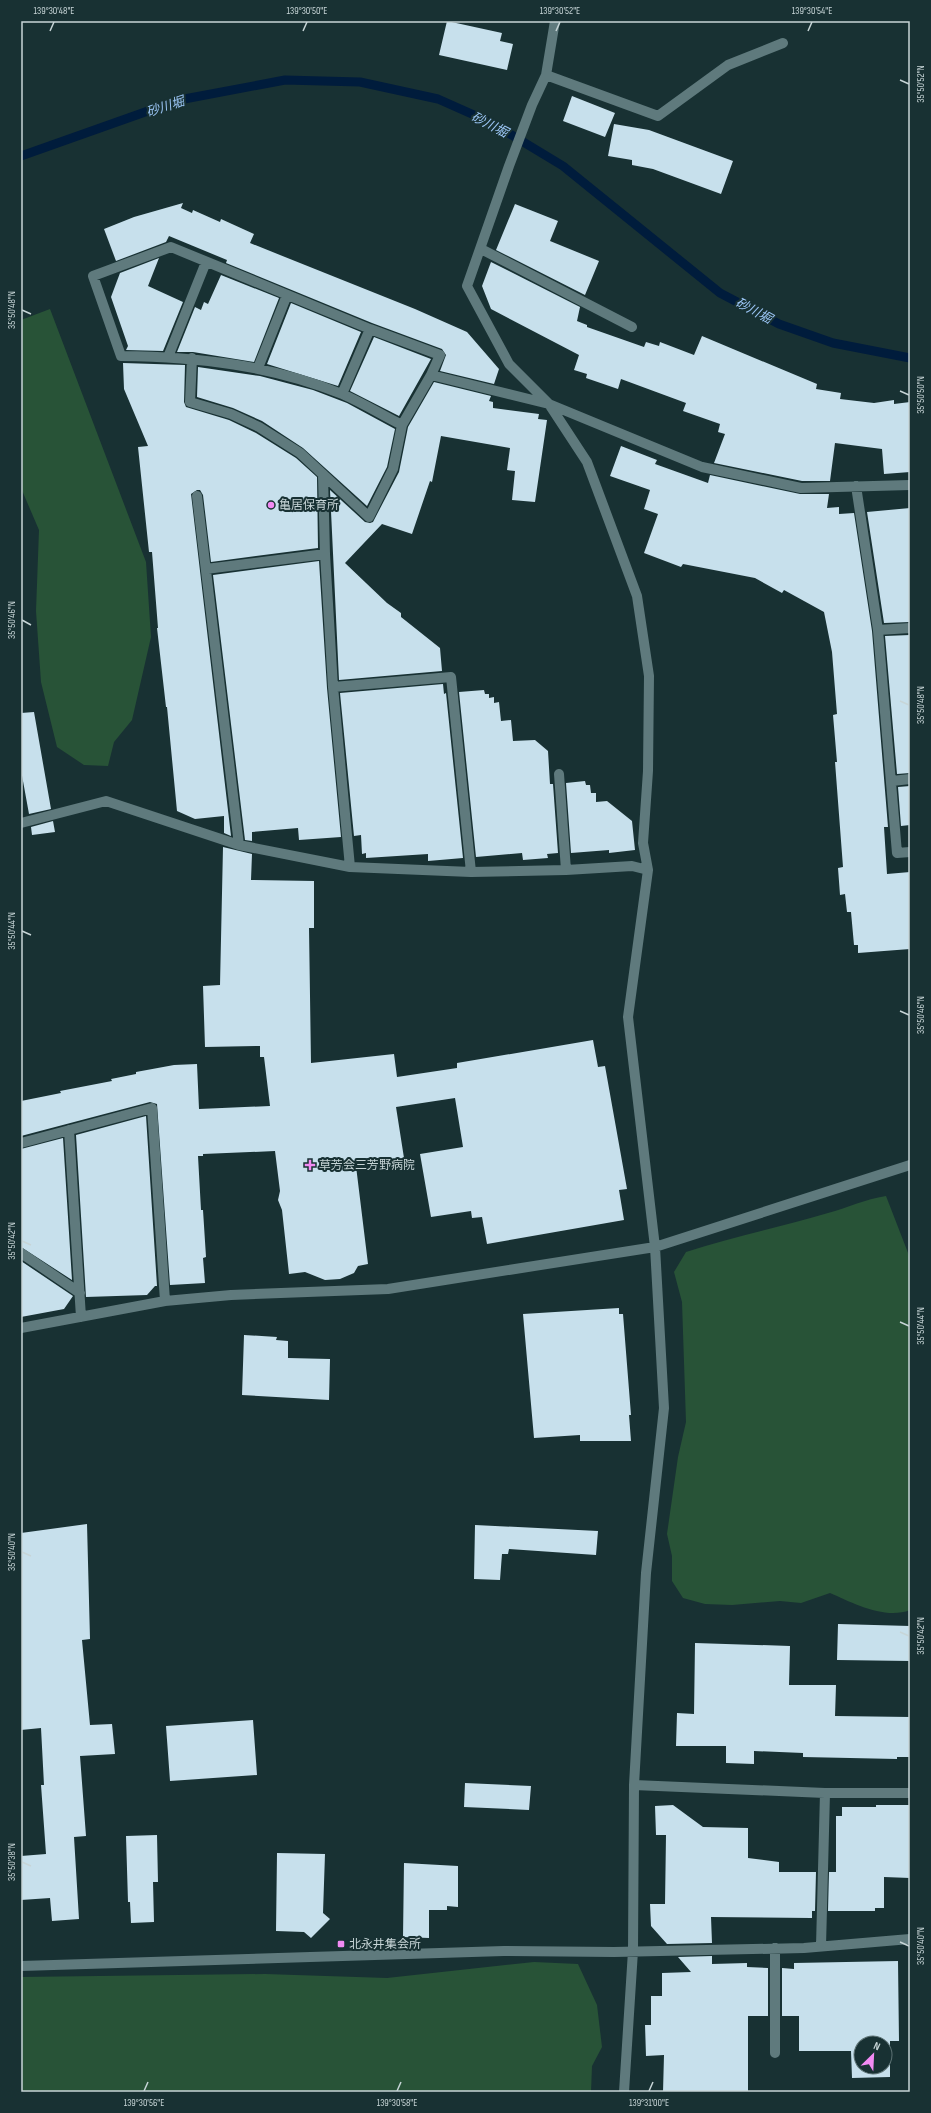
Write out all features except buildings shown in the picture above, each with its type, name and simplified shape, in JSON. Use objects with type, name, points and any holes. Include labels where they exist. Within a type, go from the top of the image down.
[{"type":"street","points":[[555,21],[546,75],[532,105],[509,166],[467,286],[509,364],[549,404],[587,462],[637,596],[649,676],[648,771],[643,843],[648,870],[628,1017],[655,1247],[664,1408],[646,1573],[634,1785],[632,1951],[624,2092]]},
{"type":"street","points":[[546,75],[658,116],[728,65],[783,43]]},
{"type":"street","points":[[192,358],[190,402],[231,414],[259,426],[300,454],[369,517],[393,469],[402,425],[431,375],[440,355],[370,329],[171,247],[93,276],[121,356],[192,358],[258,368],[342,394],[402,425]]},
{"type":"street","points":[[481,249],[632,327]]},
{"type":"street","points":[[168,357],[206,262]]},
{"type":"street","points":[[258,368],[286,295]]},
{"type":"street","points":[[342,394],[370,329]]},
{"type":"street","points":[[431,375],[549,404],[702,467],[801,488],[910,485]]},
{"type":"street","points":[[323,475],[325,554],[333,687],[350,867]]},
{"type":"street","points":[[856,486],[878,630],[898,853],[910,852]]},
{"type":"street","points":[[197,496],[238,845]]},
{"type":"street","points":[[206,569],[325,554]]},
{"type":"street","points":[[878,630],[910,628]]},
{"type":"street","points":[[333,687],[450,677],[471,872]]},
{"type":"street","points":[[560,774],[566,870]]},
{"type":"street","points":[[892,781],[910,779]]},
{"type":"street","points":[[21,823],[106,801],[238,845],[350,867],[471,872],[566,870],[632,866],[648,870]]},
{"type":"street","points":[[21,1143],[152,1108],[164,1301]]},
{"type":"street","points":[[69,1130],[81,1317]]},
{"type":"street","points":[[21,1328],[164,1301],[231,1295],[388,1288],[655,1247],[910,1165]]},
{"type":"street","points":[[21,1252],[80,1293]]},
{"type":"street","points":[[634,1785],[825,1793],[910,1793]]},
{"type":"street","points":[[821,1946],[825,1793]]},
{"type":"street","points":[[21,1966],[504,1951],[632,1951],[774,1948],[910,1939]]},
{"type":"street","points":[[774,1948],[775,2053]]},
{"type":"green space","points":[[50,309],[146,562],[151,637],[132,720],[114,742],[108,766],[84,765],[57,747],[41,682],[36,611],[39,530],[21,488],[21,320]]},
{"type":"green space","points":[[886,1196],[910,1258],[910,1610],[900,1613],[880,1612],[830,1593],[801,1603],[780,1601],[732,1605],[705,1604],[683,1598],[672,1581],[672,1556],[667,1534],[678,1457],[686,1422],[682,1302],[674,1272],[686,1252]]},
{"type":"green space","points":[[534,1962],[578,1964],[597,2005],[602,2047],[592,2066],[591,2092],[21,2092],[21,1977],[265,1974],[387,1978]]},
{"type":"waterway","name":"砂川堀","points":[[21,156],[179,100],[285,80],[360,82],[438,99],[492,123],[563,166],[720,293],[779,324],[833,343],[910,358]]},
{"type":"place","name":"亀居保育所","points":[[271,505]]},
{"type":"place","name":"草芳会三芳野病院","points":[[310,1165]]},
{"type":"place","name":"北永井集会所","points":[[341,1944]]}]
